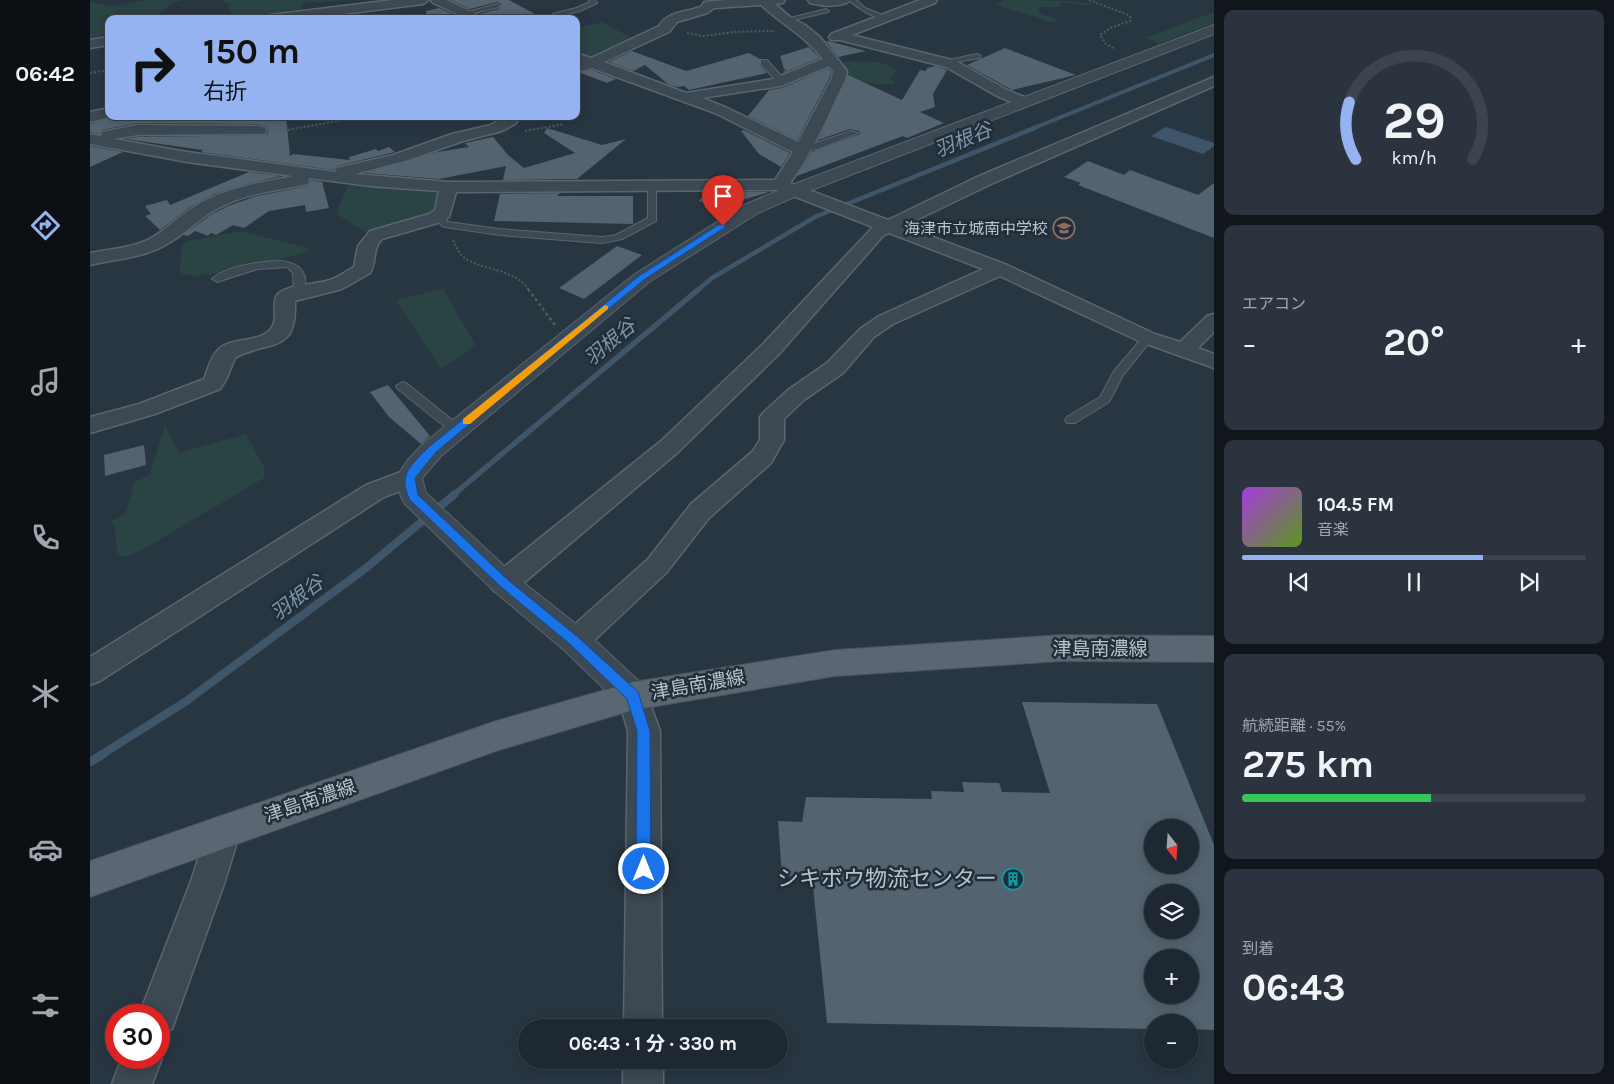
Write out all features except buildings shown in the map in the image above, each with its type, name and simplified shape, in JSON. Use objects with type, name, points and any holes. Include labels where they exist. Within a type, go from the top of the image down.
[{"type":"main road","name":"津島南濃線","points":[[90,879],[496,736],[633,696],[835,662],[1062,648],[1214,649]]},
{"type":"street","points":[[317,15],[358,4],[423,0]]},
{"type":"street","points":[[437,0],[471,15]]},
{"type":"street","points":[[763,0],[815,40],[840,71],[839,78],[790,171],[792,190]]},
{"type":"street","points":[[580,69],[664,29],[667,22],[676,17],[703,11],[708,8],[708,5],[778,0]]},
{"type":"street","points":[[814,0],[821,2],[845,0]]},
{"type":"street","points":[[815,40],[840,36],[931,0]]},
{"type":"street","points":[[411,488],[416,467],[432,450],[571,335],[642,278],[751,209],[792,190],[1214,28]]},
{"type":"street","points":[[840,36],[905,54],[952,64],[1002,93],[1024,102]]},
{"type":"street","points":[[90,44],[105,42]]},
{"type":"street","points":[[580,58],[720,110],[802,149]]},
{"type":"street","points":[[687,98],[693,95],[781,81],[832,60]]},
{"type":"street","points":[[877,223],[983,181],[1214,81]]},
{"type":"street","points":[[90,117],[105,114]]},
{"type":"street","points":[[90,259],[146,247],[168,237],[197,212],[232,196],[267,186],[327,176],[399,158],[458,137],[496,128],[511,120]]},
{"type":"street","points":[[90,139],[138,130],[259,131]]},
{"type":"street","points":[[90,139],[187,157],[327,176],[450,187],[652,184],[792,190],[1000,269],[1148,338],[1214,361]]},
{"type":"street","points":[[90,426],[147,409],[212,384],[217,378],[220,360],[225,354],[233,350],[262,343],[274,337],[284,326],[285,298],[299,291],[334,285],[363,269],[364,249],[376,235],[442,220],[450,187]]},
{"type":"street","points":[[504,583],[670,447],[772,349],[877,232],[877,223]]},
{"type":"street","points":[[575,641],[657,566],[700,511],[762,457],[772,440],[772,417],[796,395],[835,368],[867,333],[886,320],[1000,269]]},
{"type":"street","points":[[1183,351],[1214,320]]},
{"type":"street","points":[[411,488],[480,562],[575,641],[633,696],[644,731],[643,1019]]},
{"type":"street","points":[[90,672],[375,491],[411,488]]},
{"type":"street","points":[[162,1004],[208,881],[223,832]]},
{"type":"street","points":[[132,1084],[138,1069]]},
{"type":"street","points":[[643,1069],[643,1084]]},
{"type":"lane","points":[[556,14],[578,10],[594,3],[592,0]]},
{"type":"lane","points":[[852,0],[863,9],[886,18]]},
{"type":"lane","points":[[467,13],[497,6]]},
{"type":"lane","points":[[791,23],[826,11]]},
{"type":"lane","points":[[943,62],[977,56]]},
{"type":"lane","points":[[764,62],[781,81]]},
{"type":"lane","points":[[802,149],[816,147],[854,133]]},
{"type":"lane","points":[[442,220],[499,232],[602,240],[619,238],[653,219],[652,184]]},
{"type":"lane","points":[[217,279],[226,273],[279,263],[294,267],[297,270],[299,291]]},
{"type":"lane","points":[[1071,420],[1104,399],[1118,374],[1148,338]]},
{"type":"lane","points":[[402,386],[456,430]]},
{"type":"path","points":[[1089,0],[1128,15],[1131,18],[1130,21],[1110,28],[1100,35],[1106,44],[1122,54],[1136,59]]},
{"type":"path","points":[[664,29],[702,36],[736,32],[767,32],[791,23]]},
{"type":"path","points":[[90,73],[105,71]]},
{"type":"path","points":[[259,131],[292,131],[346,120]]},
{"type":"path","points":[[496,128],[502,131],[539,130],[564,124]]},
{"type":"path","points":[[442,220],[458,251],[466,259],[518,278],[556,325],[571,335]]},
{"type":"green space","points":[[147,0],[184,0],[171,3],[165,10],[156,15],[105,15],[105,39],[90,42],[90,2],[117,6]]},
{"type":"green space","points":[[221,0],[347,0],[303,3],[301,6],[302,10],[296,11],[297,15],[232,15],[228,8],[231,5]]},
{"type":"green space","points":[[1002,0],[1064,1],[1092,4],[1087,6],[1063,2],[1059,3],[1062,6],[1059,7],[1038,7],[1040,13],[1059,20],[1050,22],[994,4],[1002,2]]},
{"type":"green space","points":[[1214,12],[1214,23],[1158,44],[1147,37]]},
{"type":"green space","points":[[603,22],[635,40],[595,60],[580,55],[580,27]]},
{"type":"green space","points":[[847,61],[887,64],[897,70],[891,78],[895,84],[874,84],[847,78],[843,63]]},
{"type":"green space","points":[[353,182],[437,189],[440,191],[437,210],[429,216],[369,234],[336,214],[347,188]]},
{"type":"green space","points":[[237,232],[308,248],[309,251],[283,259],[224,272],[191,276],[181,274],[181,246],[186,241]]},
{"type":"green space","points":[[443,289],[476,345],[441,369],[396,300]]},
{"type":"green space","points":[[165,425],[179,453],[246,434],[265,469],[264,478],[142,550],[127,556],[117,555],[115,527],[111,522],[126,513],[134,482],[150,475]]},
{"type":"water","points":[[1166,127],[1214,143],[1214,146],[1203,154],[1151,136]]},
{"type":"waterway","name":"羽根谷","points":[[1034,128],[1214,55]]},
{"type":"waterway","name":"羽根谷","points":[[698,290],[712,278],[815,217],[1037,127]]},
{"type":"waterway","name":"羽根谷","points":[[453,495],[699,289]]},
{"type":"waterway","name":"羽根谷","points":[[101,755],[185,702],[366,568],[455,494]]},
{"type":"waterway","name":"羽根谷","points":[[90,762],[103,754]]},
{"type":"slow traffic","points":[[467,421],[605,308]]},
{"type":"place","name":"海津市立城南中学校","points":[[1064,228]]},
{"type":"place","name":"シキボウ物流センター","points":[[1013,879]]},
{"type":"route","points":[[644,869],[644,731],[633,696],[575,641],[480,562],[414,497],[410,489],[409,478],[416,467],[432,450],[642,278],[723,226]]}]
